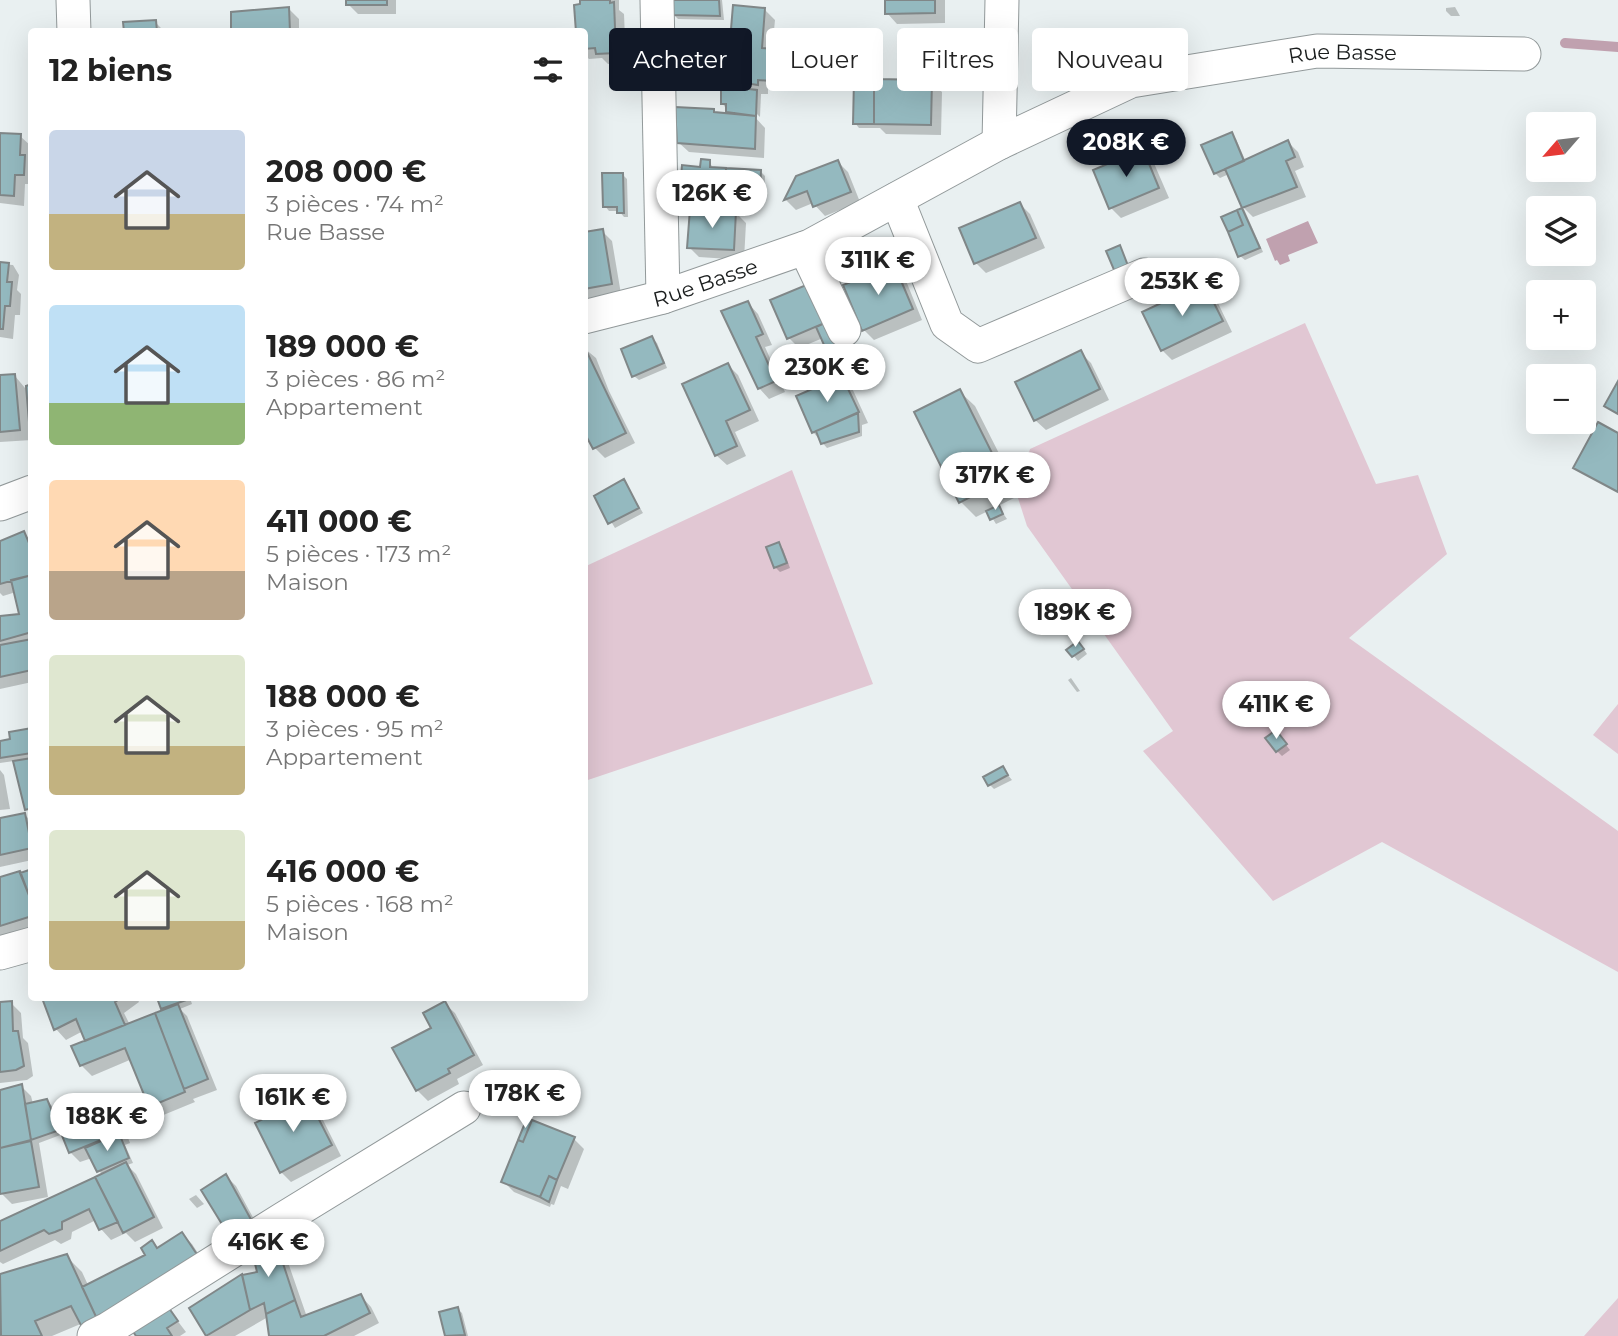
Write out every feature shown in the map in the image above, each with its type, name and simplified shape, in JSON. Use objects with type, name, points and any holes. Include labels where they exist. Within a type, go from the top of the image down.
[{"type":"street","points":[[73,0],[74,28]]},
{"type":"street","points":[[657,0],[663,297]]},
{"type":"street","points":[[999,144],[1002,0]]},
{"type":"street","name":"Rue Basse","points":[[588,316],[663,297],[805,248],[999,144],[1131,81],[1317,51],[1524,54]]},
{"type":"street","points":[[897,199],[947,324],[978,346],[1144,275]]},
{"type":"street","points":[[805,248],[844,330]]},
{"type":"street","points":[[0,504],[28,494]]},
{"type":"street","points":[[0,953],[28,945]]},
{"type":"street","points":[[94,1336],[464,1108]]},
{"type":"shaded area","points":[[1308,221],[1318,243],[1288,255],[1290,261],[1280,265],[1275,261],[1266,239]]},
{"type":"shaded area","points":[[1305,323],[1376,484],[1418,475],[1447,554],[1349,638],[1618,831],[1618,972],[1382,842],[1273,901],[1143,751],[1173,731],[1027,526],[1017,495],[1030,449]]},
{"type":"shaded area","points":[[792,470],[873,684],[588,780],[588,565]]},
{"type":"shaded area","points":[[1618,704],[1618,754],[1593,735]]},
{"type":"shaded area","points":[[1618,1298],[1618,1336],[1584,1336]]},
{"type":"building","points":[[346,0],[387,0],[387,5],[346,5]]},
{"type":"building","points":[[580,0],[614,2],[615,28],[609,28],[609,53],[596,54],[595,48],[588,49],[588,28],[576,28],[574,5],[580,4]]},
{"type":"building","points":[[671,0],[719,0],[720,16],[672,15]]},
{"type":"building","points":[[885,0],[935,0],[935,13],[885,14]]},
{"type":"building","points":[[733,5],[765,8],[762,48],[766,48],[766,81],[758,80],[758,85],[752,84],[752,28],[731,28]]},
{"type":"building","points":[[289,7],[290,28],[231,28],[231,12]]},
{"type":"building","points":[[156,20],[157,28],[124,28],[123,22]]},
{"type":"building","points":[[883,79],[897,79],[897,91],[932,91],[931,125],[874,124],[874,91],[883,91]]},
{"type":"building","points":[[757,90],[756,116],[726,112],[726,104],[721,104],[721,91]]},
{"type":"building","points":[[854,91],[874,91],[874,124],[853,124]]},
{"type":"building","points":[[675,107],[714,109],[714,112],[756,116],[755,149],[677,143]]},
{"type":"building","points":[[1232,132],[1244,161],[1214,174],[1201,145]]},
{"type":"building","points":[[0,133],[21,134],[20,155],[25,155],[24,175],[15,175],[14,196],[0,195]]},
{"type":"building","points":[[1288,140],[1295,157],[1286,161],[1297,187],[1242,208],[1225,169]]},
{"type":"building","points":[[1143,149],[1159,188],[1109,209],[1093,170]]},
{"type":"building","points":[[701,159],[710,160],[710,167],[726,168],[725,192],[680,190],[682,165],[700,167]]},
{"type":"building","points":[[838,160],[851,192],[813,207],[807,191],[784,200],[796,176]]},
{"type":"building","points":[[726,168],[761,170],[760,194],[725,192]]},
{"type":"building","points":[[602,173],[623,173],[624,213],[617,213],[617,207],[603,207]]},
{"type":"building","points":[[1020,202],[1036,238],[974,264],[959,228]]},
{"type":"building","points":[[1242,208],[1260,248],[1238,257],[1228,232],[1243,225],[1237,210]]},
{"type":"building","points":[[690,209],[736,211],[734,250],[687,248]]},
{"type":"building","points":[[1237,210],[1243,225],[1228,232],[1221,217]]},
{"type":"building","points":[[603,229],[612,284],[588,288],[588,231]]},
{"type":"building","points":[[1120,245],[1130,271],[1117,277],[1106,251]]},
{"type":"building","points":[[0,262],[9,263],[7,282],[12,282],[10,306],[5,306],[3,329],[0,329]]},
{"type":"building","points":[[894,264],[913,309],[862,331],[843,285]]},
{"type":"building","points":[[811,283],[827,322],[787,339],[770,300]]},
{"type":"building","points":[[1206,287],[1223,321],[1161,351],[1142,312],[1176,296],[1178,300]]},
{"type":"building","points":[[748,301],[763,334],[756,337],[776,381],[758,389],[721,311]]},
{"type":"building","points":[[827,322],[839,349],[828,354],[816,327]]},
{"type":"building","points":[[652,336],[664,363],[632,377],[621,349]]},
{"type":"building","points":[[1081,350],[1100,389],[1034,421],[1015,382]]},
{"type":"building","points":[[588,354],[626,433],[593,449],[588,440]]},
{"type":"building","points":[[728,363],[750,410],[726,421],[737,446],[715,456],[682,384]]},
{"type":"building","points":[[15,374],[20,430],[0,432],[0,375]]},
{"type":"building","points":[[842,376],[859,412],[812,433],[796,396]]},
{"type":"building","points":[[1618,381],[1618,414],[1604,406]]},
{"type":"building","points":[[960,389],[1005,479],[959,503],[914,412]]},
{"type":"building","points":[[858,413],[859,432],[821,444],[816,431]]},
{"type":"building","points":[[1598,422],[1618,433],[1618,492],[1573,468],[1591,434],[1596,434]]},
{"type":"building","points":[[624,479],[639,508],[608,524],[594,496]]},
{"type":"building","points":[[999,505],[1003,514],[990,520],[986,511]]},
{"type":"building","points":[[24,531],[28,540],[28,576],[0,584],[0,541]]},
{"type":"building","points":[[779,542],[787,563],[774,568],[766,547]]},
{"type":"building","points":[[28,576],[28,633],[0,641],[0,616],[19,614],[11,580]]},
{"type":"building","points":[[28,640],[28,671],[0,677],[0,645]]},
{"type":"building","points":[[1078,641],[1084,649],[1072,657],[1066,650]]},
{"type":"building","points":[[28,729],[28,754],[0,758],[0,741],[10,739],[9,732]]},
{"type":"building","points":[[1276,730],[1287,744],[1276,752],[1265,738]]},
{"type":"building","points":[[28,759],[28,809],[25,810],[13,761]]},
{"type":"building","points":[[1003,766],[1008,775],[988,786],[983,777]]},
{"type":"building","points":[[25,813],[28,849],[0,855],[0,818]]},
{"type":"building","points":[[28,870],[28,893],[20,873]]},
{"type":"building","points":[[20,871],[28,892],[28,917],[0,926],[0,877]]},
{"type":"building","points":[[12,1001],[13,1031],[18,1031],[24,1066],[0,1072],[0,1002]]},
{"type":"building","points":[[43,1001],[116,1001],[125,1025],[85,1041],[76,1019],[54,1030]]},
{"type":"building","points":[[158,1001],[183,1001],[161,1009]]},
{"type":"building","points":[[445,1001],[474,1055],[448,1069],[450,1073],[416,1091],[392,1048],[431,1028],[423,1013]]},
{"type":"building","points":[[178,1004],[208,1079],[184,1089],[155,1013]]},
{"type":"building","points":[[155,1013],[185,1092],[149,1107],[125,1048],[80,1066],[71,1046]]},
{"type":"building","points":[[22,1084],[31,1140],[0,1148],[0,1090]]},
{"type":"building","points":[[307,1096],[332,1145],[280,1173],[255,1123]]},
{"type":"building","points":[[47,1099],[60,1130],[31,1140],[25,1104]]},
{"type":"building","points":[[112,1107],[121,1132],[69,1153],[59,1128]]},
{"type":"building","points":[[527,1118],[532,1120],[523,1142],[518,1140]]},
{"type":"building","points":[[532,1120],[575,1137],[557,1180],[549,1176],[540,1197],[501,1182],[518,1140],[523,1142]]},
{"type":"building","points":[[119,1133],[129,1158],[97,1172],[85,1148]]},
{"type":"building","points":[[31,1141],[39,1187],[0,1194],[0,1148]]},
{"type":"building","points":[[126,1162],[154,1217],[123,1233],[95,1177]]},
{"type":"building","points":[[226,1174],[254,1225],[231,1239],[201,1190]]},
{"type":"building","points":[[549,1176],[557,1180],[549,1202],[540,1197]]},
{"type":"building","points":[[95,1177],[118,1222],[99,1230],[89,1209],[62,1222],[62,1229],[49,1234],[44,1230],[0,1251],[0,1221]]},
{"type":"building","points":[[182,1232],[200,1259],[99,1323],[82,1287],[145,1255],[141,1248],[152,1240],[157,1248]]},
{"type":"building","points":[[274,1236],[295,1300],[266,1314],[264,1303],[250,1310],[242,1275],[257,1272],[251,1247]]},
{"type":"building","points":[[67,1254],[99,1323],[84,1331],[71,1306],[35,1321],[42,1336],[1,1336],[0,1274]]},
{"type":"building","points":[[242,1274],[250,1310],[206,1336],[189,1308]]},
{"type":"building","points":[[361,1294],[370,1313],[324,1336],[269,1336],[266,1314],[295,1300],[301,1317]]},
{"type":"building","points":[[164,1301],[178,1321],[167,1328],[172,1336],[136,1336],[128,1324]]},
{"type":"building","points":[[458,1307],[465,1335],[445,1336],[439,1312]]},
{"type":"waterway","points":[[1565,43],[1618,47]]}]
